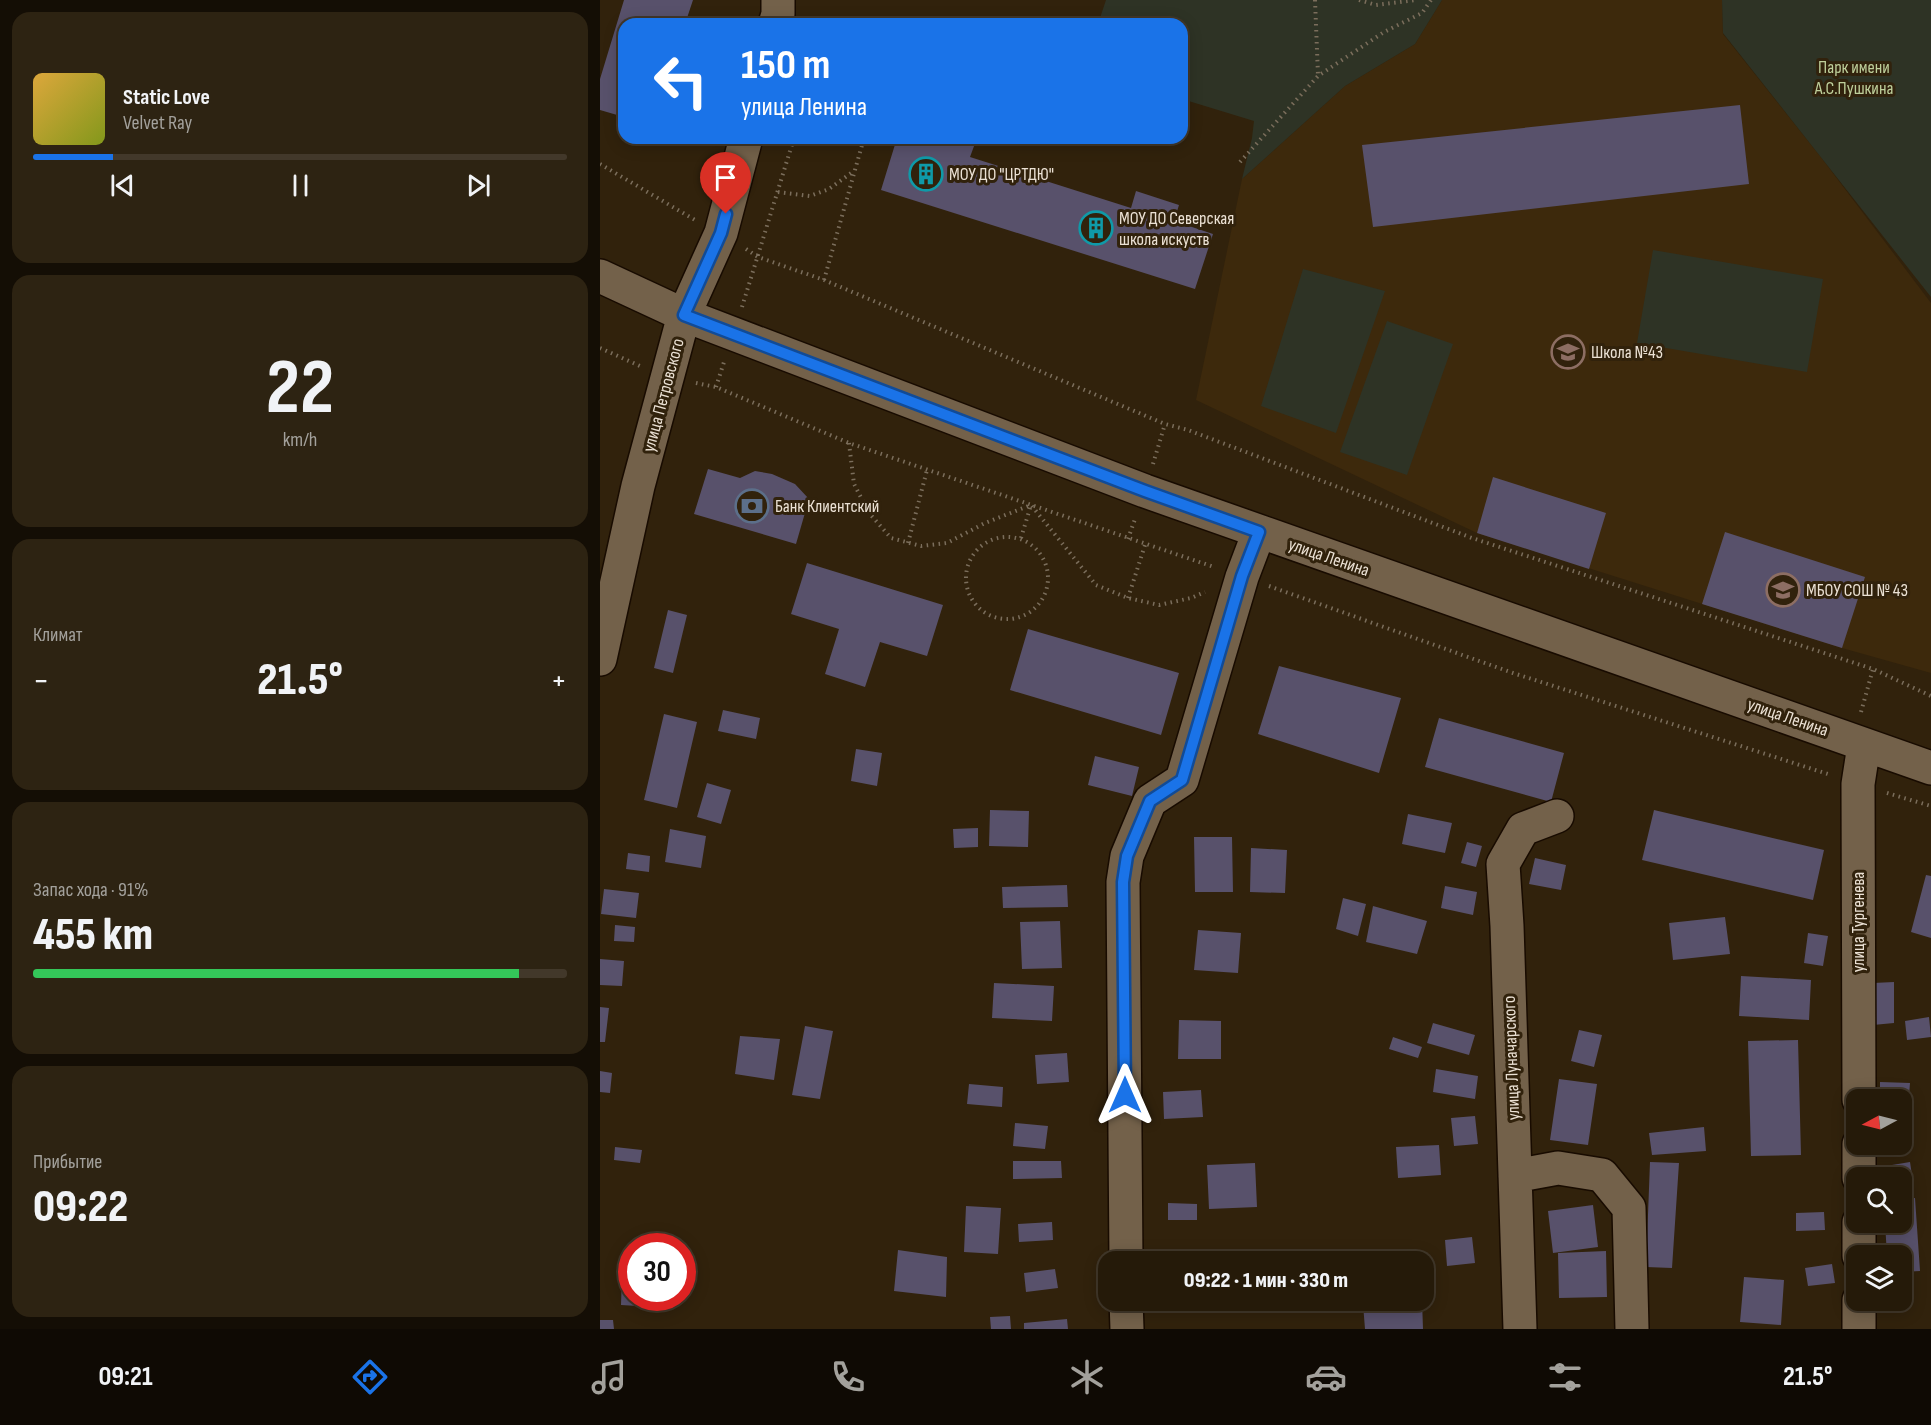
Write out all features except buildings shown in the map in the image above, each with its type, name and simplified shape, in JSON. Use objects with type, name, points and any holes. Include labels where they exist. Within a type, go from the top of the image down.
[{"type":"street","points":[[777,18],[778,0]]},
{"type":"street","name":"улица Петровского","points":[[600,659],[638,486],[684,315],[721,233],[744,144]]},
{"type":"street","name":"улица Ленина","points":[[600,276],[684,315],[1145,491],[1931,768]]},
{"type":"street","points":[[1126,1251],[1123,882],[1127,856],[1150,801],[1182,780],[1242,576],[1259,532]]},
{"type":"street","name":"улица Тургенева","points":[[1859,1089],[1858,784],[1864,745]]},
{"type":"street","name":"улица Луначарского","points":[[1520,1329],[1503,864],[1522,829],[1557,816]]},
{"type":"street","points":[[1515,1176],[1558,1168],[1602,1176],[1629,1208],[1632,1329]]},
{"type":"street","points":[[1126,1311],[1127,1329]]},
{"type":"street","points":[[1859,1311],[1859,1329]]},
{"type":"path","points":[[1315,0],[1318,76]]},
{"type":"path","points":[[1359,0],[1376,5],[1416,0]]},
{"type":"path","points":[[1240,162],[1318,76],[1384,32],[1422,13],[1431,0]]},
{"type":"path","points":[[716,387],[792,144]]},
{"type":"path","points":[[824,280],[862,144]]},
{"type":"path","points":[[600,164],[721,233],[758,257],[824,280],[1165,424],[1473,538],[1873,669],[1931,696]]},
{"type":"path","points":[[778,192],[810,196],[829,189],[855,171]]},
{"type":"path","points":[[849,443],[854,484],[869,513],[891,538],[921,546],[947,543],[985,523],[1031,506]]},
{"type":"path","points":[[908,543],[927,470]]},
{"type":"path","points":[[1021,538],[1031,506]]},
{"type":"path","points":[[1031,506],[1096,585],[1128,598],[1160,605],[1191,598],[1242,576]]},
{"type":"path","points":[[1001,536],[1021,538],[1038,549],[1048,567],[1048,587],[1040,606],[1023,617],[1003,620],[984,613],[970,598],[965,579],[969,559],[982,543],[1001,536]]},
{"type":"path","points":[[1128,598],[1145,545]]},
{"type":"shaded area","name":"Школа №43","points":[[1442,0],[1722,0],[1723,34],[1820,156],[1931,303],[1931,673],[1842,648],[1477,533],[1196,400],[1242,179],[1345,86],[1415,44]]},
{"type":"green space","points":[[1106,0],[1442,0],[1415,44],[1345,86],[1242,179],[1254,121],[1188,101],[1188,18],[1100,18]]},
{"type":"green space","name":"Парк имени А.С.Пушкина","points":[[1722,0],[1931,0],[1931,297],[1723,33]]},
{"type":"green space","points":[[1653,250],[1823,279],[1807,372],[1637,343]]},
{"type":"green space","points":[[1303,269],[1385,291],[1336,433],[1261,406]]},
{"type":"green space","points":[[1387,321],[1453,344],[1407,475],[1340,452]]},
{"type":"place","name":"МОУ ДО \"ЦРТДЮ\"","points":[[926,174]]},
{"type":"place","name":"МОУ ДО Северская школа искуств","points":[[1096,228]]},
{"type":"place","name":"Школа №43","points":[[1568,352]]},
{"type":"place","name":"Банк Клиентский","points":[[752,506]]},
{"type":"place","name":"МБОУ СОШ № 43","points":[[1783,590]]},
{"type":"route","points":[[726,214],[721,233],[684,315],[1145,491],[1259,532],[1242,576],[1182,780],[1150,801],[1127,856],[1123,882],[1125,1095]]}]
